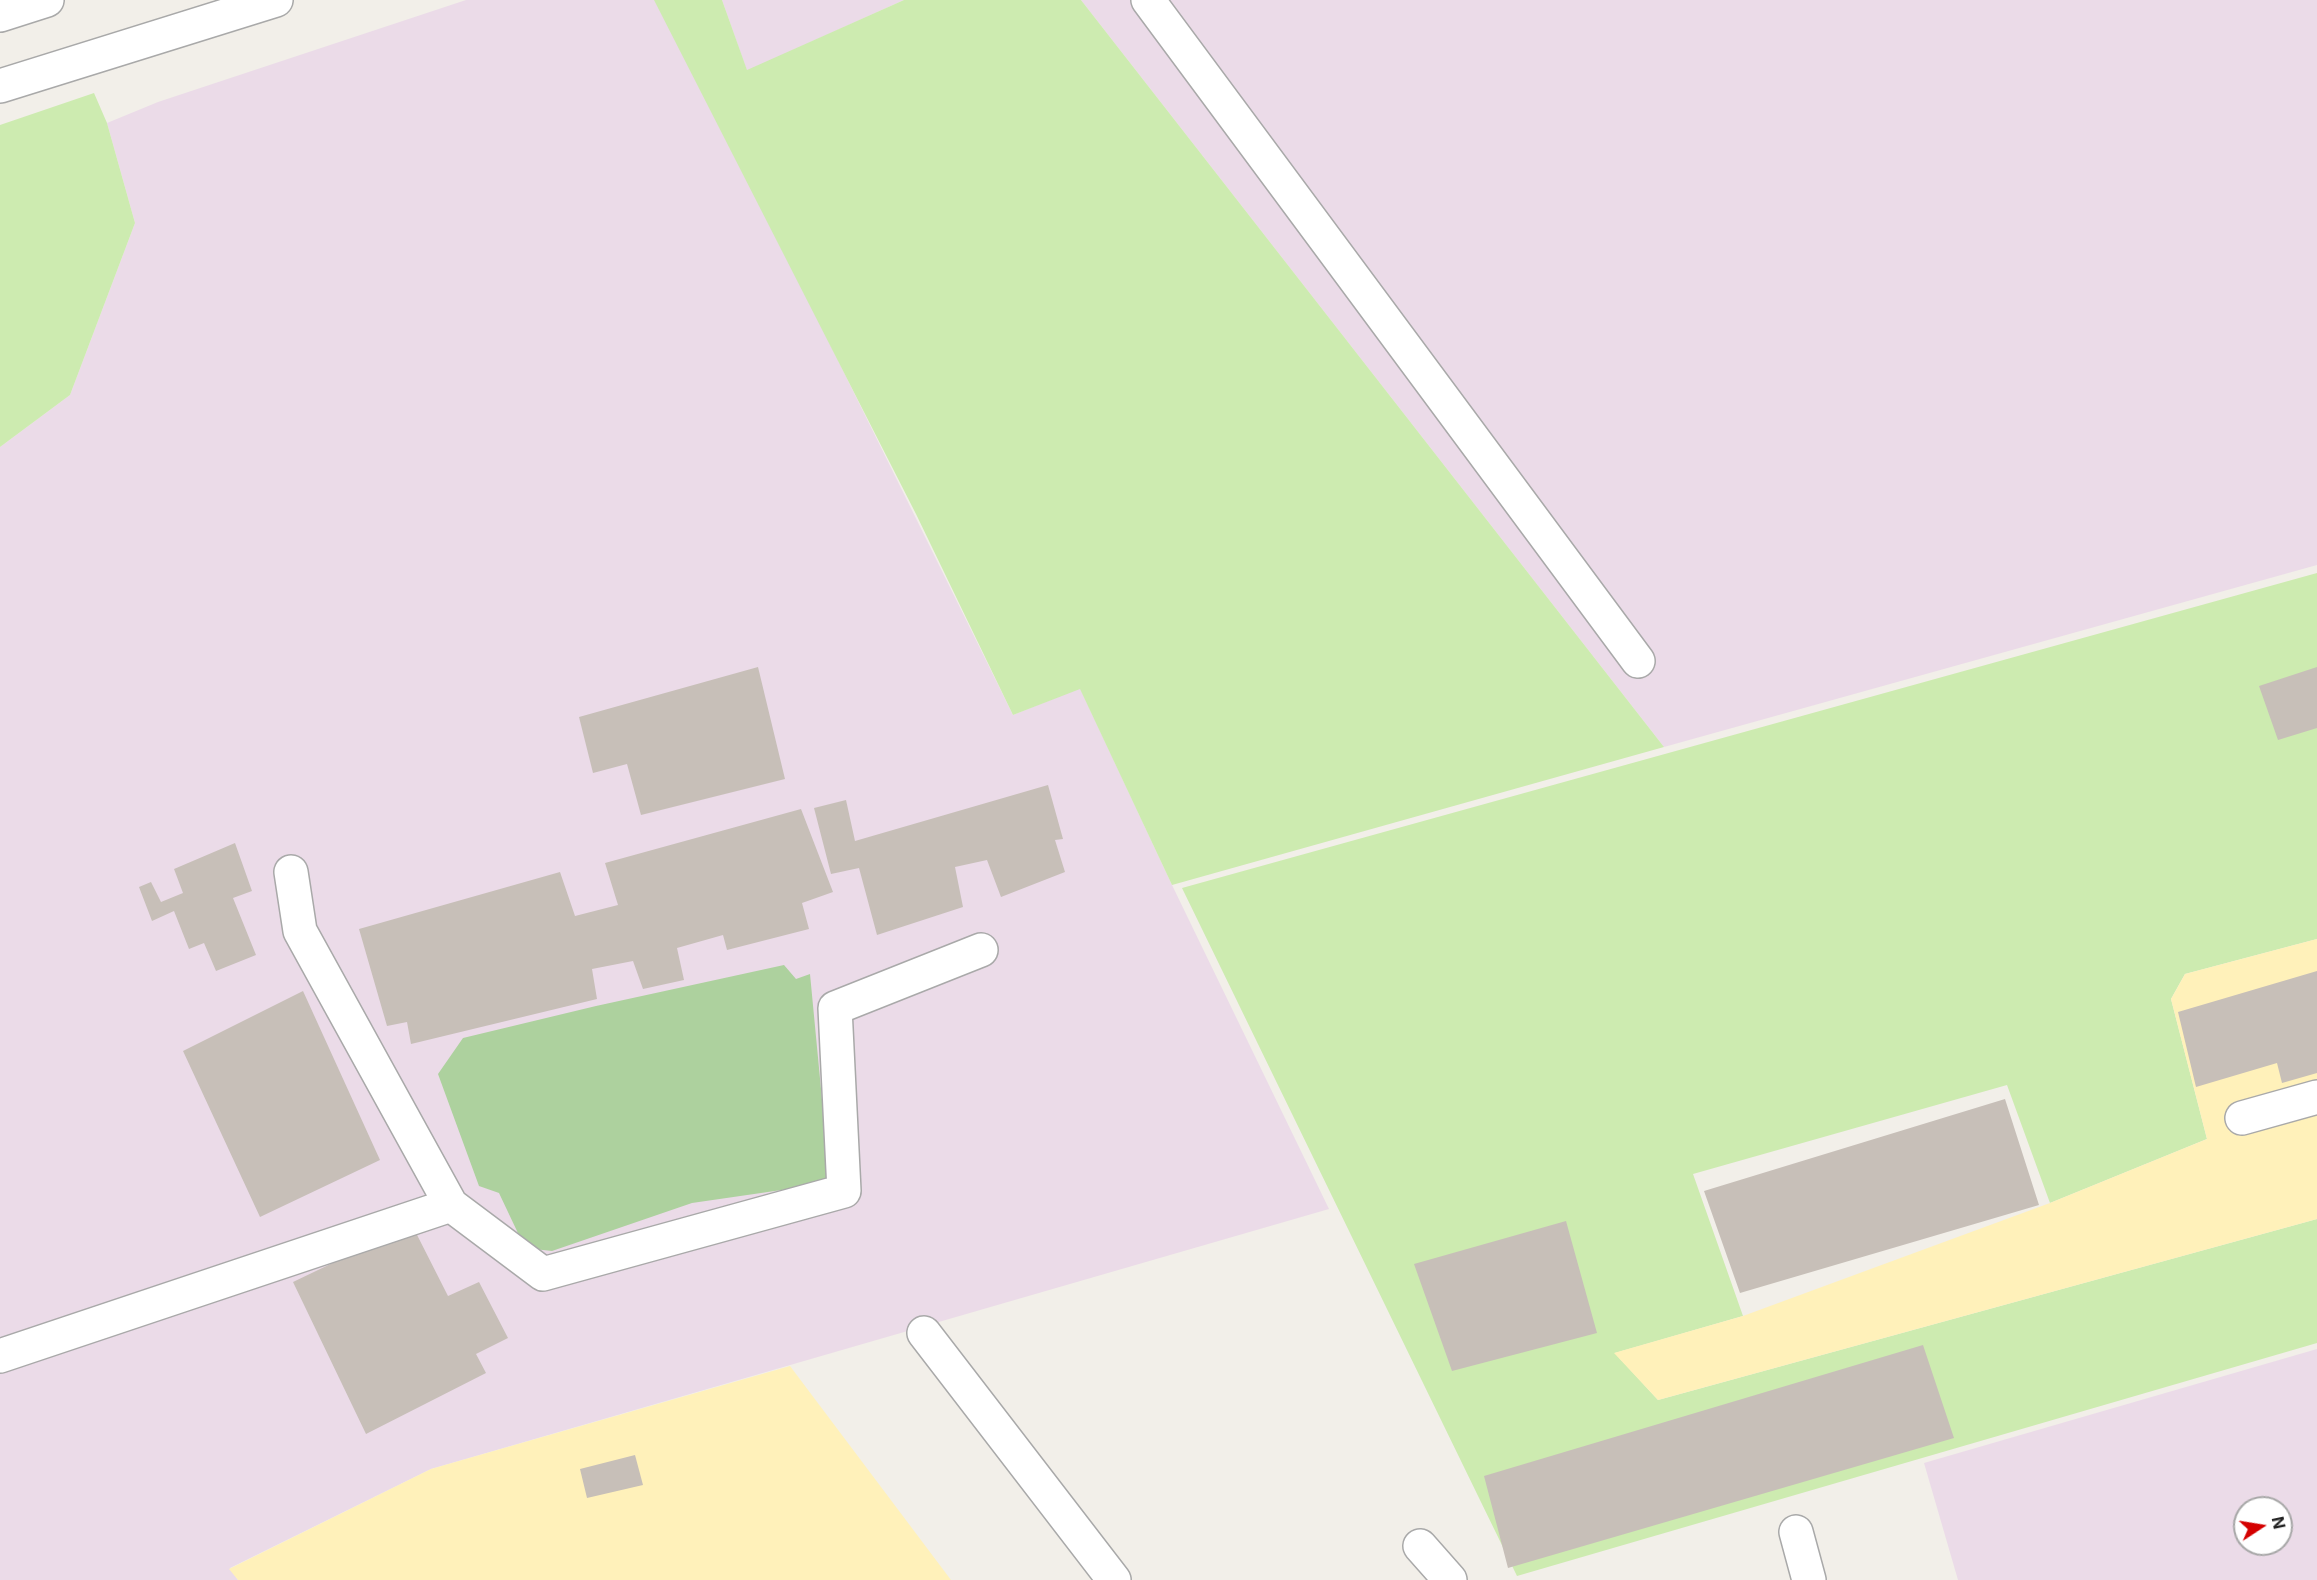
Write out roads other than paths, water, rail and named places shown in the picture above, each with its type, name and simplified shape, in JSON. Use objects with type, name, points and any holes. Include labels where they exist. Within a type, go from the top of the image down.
[{"type":"street","points":[[0,15],[46,0]]},
{"type":"street","points":[[0,86],[276,0]]},
{"type":"street","points":[[1148,0],[1638,661]]},
{"type":"street","points":[[291,872],[300,931],[451,1205],[543,1274],[844,1191],[835,1008],[981,950]]},
{"type":"street","points":[[2242,1118],[2317,1097]]},
{"type":"street","points":[[0,1356],[451,1205]]},
{"type":"street","points":[[924,1333],[1114,1580]]},
{"type":"street","points":[[1796,1532],[1809,1580]]},
{"type":"street","points":[[1419,1546],[1450,1580]]}]
